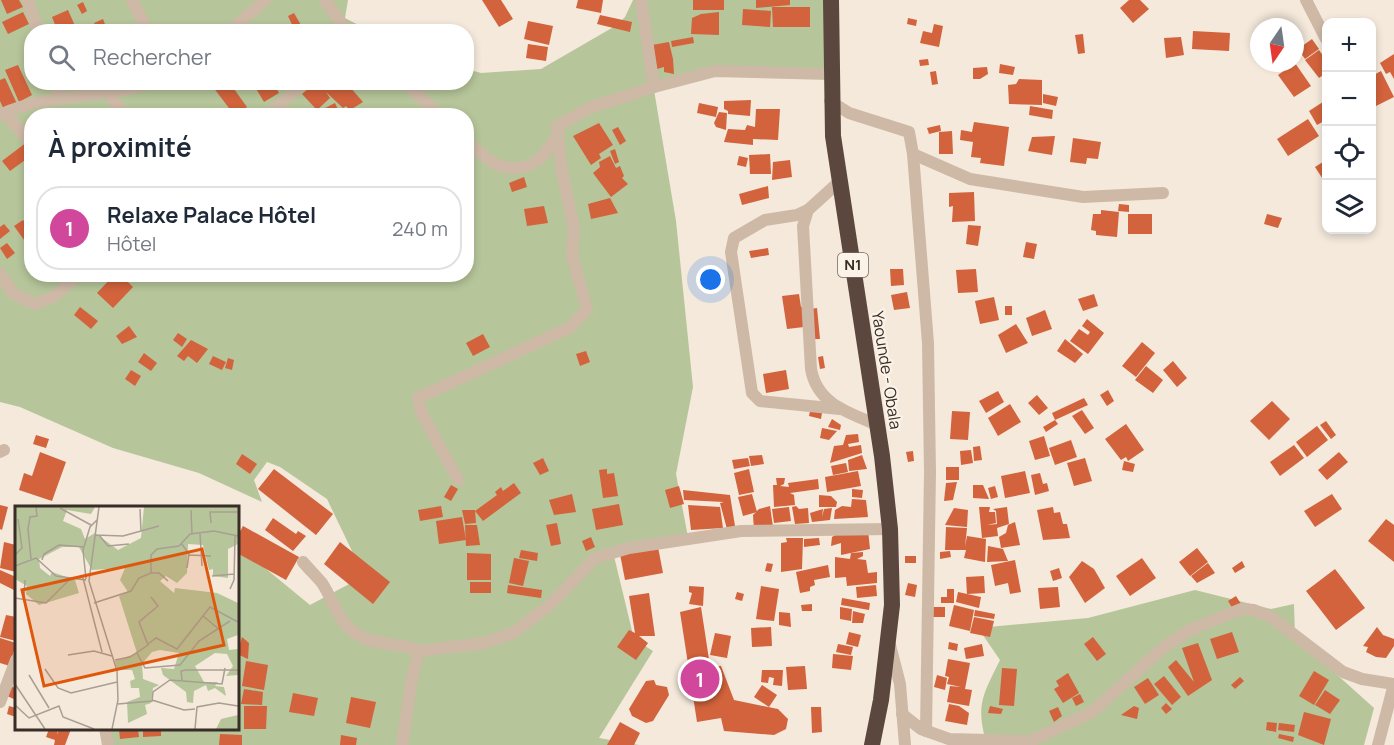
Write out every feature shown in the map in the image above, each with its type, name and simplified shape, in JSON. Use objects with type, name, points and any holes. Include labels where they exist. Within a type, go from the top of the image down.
[{"type":"highway","name":"Yaounde - Obala","points":[[831,0],[830,101],[840,181],[878,425],[890,529],[892,605],[889,641],[872,745]]},
{"type":"street","points":[[28,0],[36,24]]},
{"type":"street","points":[[132,0],[144,24]]},
{"type":"street","points":[[238,24],[265,0]]},
{"type":"street","points":[[325,0],[342,24]]},
{"type":"street","points":[[641,0],[654,87]]},
{"type":"street","points":[[1306,0],[1322,31]]},
{"type":"street","points":[[458,480],[421,412],[418,398],[571,327],[587,309],[573,255],[574,228],[557,126],[589,108],[654,87],[715,71],[830,74]]},
{"type":"street","points":[[58,90],[60,98]]},
{"type":"street","points":[[24,108],[60,98],[117,90]]},
{"type":"street","points":[[276,108],[296,90]]},
{"type":"street","points":[[413,90],[432,108]]},
{"type":"street","points":[[108,92],[120,108]]},
{"type":"street","points":[[830,101],[849,113],[909,132],[913,154],[928,343],[930,472],[926,731]]},
{"type":"street","points":[[24,108],[3,114],[24,136]]},
{"type":"street","points":[[474,148],[489,163],[512,168],[538,161],[558,134]]},
{"type":"street","points":[[913,154],[970,179],[1083,197],[1164,193]]},
{"type":"street","points":[[840,181],[808,210],[797,215],[765,220],[734,238],[731,252],[752,393],[760,401],[840,409],[878,425]]},
{"type":"street","points":[[808,210],[803,226],[802,249],[814,387],[840,409]]},
{"type":"street","points":[[0,274],[14,294],[35,304],[54,297],[71,282]]},
{"type":"street","points":[[303,562],[322,584],[338,616],[361,637],[386,644],[404,644],[419,651],[484,643],[513,633],[551,604],[595,558],[629,548],[741,531],[890,529]]},
{"type":"street","points":[[902,714],[926,731],[949,739],[1031,743],[1092,712],[1163,648],[1188,631],[1241,609],[1254,610],[1271,617],[1343,672],[1362,679],[1394,684],[1378,745]]},
{"type":"street","points":[[889,641],[900,684],[905,745]]},
{"type":"street","points":[[402,745],[412,678],[419,651]]},
{"type":"street","points":[[0,702],[15,662]]},
{"type":"street","points":[[105,730],[108,745]]},
{"type":"green space","points":[[0,0],[348,0],[345,18],[357,24],[24,24],[24,90],[474,90],[474,71],[481,73],[541,69],[617,25],[625,17],[633,0],[833,0],[830,69],[715,71],[654,90],[676,221],[693,387],[676,474],[688,537],[613,552],[634,639],[653,651],[599,738],[639,745],[103,745],[105,730],[238,730],[238,534],[244,532],[242,549],[310,605],[364,576],[327,499],[280,467],[267,462],[254,480],[262,502],[199,473],[113,448],[20,407],[0,402]]},
{"type":"green space","points":[[1195,590],[1271,609],[1294,604],[1295,637],[1374,708],[1364,745],[987,745],[981,710],[985,692],[1000,660],[978,628],[1088,618]]},
{"type":"building","points":[[1,0],[19,0],[23,7],[7,14]]},
{"type":"building","points":[[482,0],[501,0],[513,19],[499,27]]},
{"type":"building","points":[[578,0],[603,0],[601,13],[576,8]]},
{"type":"building","points":[[693,0],[724,0],[724,10],[693,10]]},
{"type":"building","points":[[756,0],[790,0],[790,5],[756,8]]},
{"type":"building","points":[[1129,0],[1140,0],[1149,9],[1133,23],[1120,8]]},
{"type":"building","points":[[83,2],[87,11],[82,14],[77,5]]},
{"type":"building","points":[[772,7],[810,7],[810,27],[773,27]]},
{"type":"building","points":[[743,9],[771,11],[770,27],[742,25]]},
{"type":"building","points":[[68,10],[74,24],[55,24],[52,17]]},
{"type":"building","points":[[23,12],[29,24],[24,24],[24,26],[8,34],[2,22]]},
{"type":"building","points":[[719,12],[719,35],[691,34],[692,18],[701,14]]},
{"type":"building","points":[[294,13],[300,24],[292,24],[288,16]]},
{"type":"building","points":[[600,15],[632,22],[630,32],[597,24]]},
{"type":"building","points":[[908,18],[917,20],[916,26],[907,24]]},
{"type":"building","points":[[103,19],[105,24],[94,24]]},
{"type":"building","points":[[528,21],[553,26],[549,45],[524,39]]},
{"type":"building","points":[[934,24],[943,26],[939,47],[920,43],[923,31],[932,33]]},
{"type":"building","points":[[1193,31],[1230,33],[1229,51],[1192,49]]},
{"type":"building","points":[[1083,34],[1085,53],[1078,54],[1075,35]]},
{"type":"building","points":[[693,37],[694,43],[672,47],[671,41]]},
{"type":"building","points":[[1181,37],[1184,55],[1166,58],[1164,38]]},
{"type":"building","points":[[1312,39],[1319,49],[1305,59],[1304,45]]},
{"type":"building","points":[[669,42],[674,74],[664,72],[664,67],[657,69],[652,45]]},
{"type":"building","points":[[528,44],[548,47],[546,61],[526,58]]},
{"type":"building","points":[[1319,50],[1322,54],[1322,76],[1319,78],[1305,60]]},
{"type":"building","points":[[1394,54],[1394,79],[1390,72],[1386,74],[1380,63]]},
{"type":"building","points":[[928,59],[929,65],[920,66],[919,60]]},
{"type":"building","points":[[1000,64],[1015,67],[1013,75],[999,73]]},
{"type":"building","points":[[18,65],[24,78],[24,90],[30,90],[32,95],[19,102],[5,70]]},
{"type":"building","points":[[987,67],[988,74],[980,79],[973,79],[973,68]]},
{"type":"building","points":[[936,71],[938,84],[932,85],[930,72]]},
{"type":"building","points":[[1381,71],[1394,97],[1376,106],[1376,74]]},
{"type":"building","points":[[1282,72],[1301,72],[1311,86],[1294,97],[1278,75]]},
{"type":"building","points":[[5,78],[18,106],[5,112],[0,101],[0,80]]},
{"type":"building","points":[[1019,79],[1042,80],[1042,105],[1009,104],[1008,85],[1016,84]]},
{"type":"building","points":[[215,90],[235,90],[247,107],[229,108]]},
{"type":"building","points":[[257,90],[277,90],[279,93],[264,102]]},
{"type":"building","points":[[307,90],[352,90],[363,102],[353,108],[346,106],[343,108],[326,92],[330,98],[319,108],[315,108],[302,94]]},
{"type":"building","points":[[1043,94],[1058,97],[1056,106],[1043,103]]},
{"type":"building","points":[[751,100],[750,116],[728,114],[728,111],[724,109],[724,101]]},
{"type":"building","points":[[335,103],[337,108],[325,108]]},
{"type":"building","points":[[699,103],[718,107],[716,117],[697,113]]},
{"type":"building","points":[[1322,103],[1322,122],[1317,125],[1309,111]]},
{"type":"building","points":[[1030,106],[1053,110],[1052,119],[1029,115]]},
{"type":"building","points":[[756,109],[780,109],[778,140],[753,139],[753,145],[724,142],[728,129],[745,130],[747,125],[755,127]]},
{"type":"building","points":[[719,112],[727,113],[726,130],[716,127],[714,123]]},
{"type":"building","points":[[1308,119],[1319,136],[1288,156],[1277,139]]},
{"type":"building","points":[[974,122],[1009,127],[1004,166],[980,163],[981,158],[971,157],[973,142],[960,140],[961,130],[972,132]]},
{"type":"building","points":[[599,123],[613,145],[599,154],[601,158],[591,165],[573,136]]},
{"type":"building","points":[[940,125],[941,131],[929,134],[927,128]]},
{"type":"building","points":[[618,127],[626,141],[620,145],[612,130]]},
{"type":"building","points":[[952,131],[953,154],[939,154],[939,132]]},
{"type":"building","points":[[1055,136],[1052,155],[1028,151],[1032,137]]},
{"type":"building","points":[[1073,138],[1101,142],[1098,159],[1087,158],[1086,164],[1070,162]]},
{"type":"building","points":[[24,144],[24,161],[10,171],[2,161]]},
{"type":"building","points":[[615,149],[619,162],[615,164],[610,151]]},
{"type":"building","points":[[770,154],[771,174],[750,174],[749,155]]},
{"type":"building","points":[[610,156],[616,168],[620,166],[624,176],[622,178],[628,184],[611,197],[593,173],[600,167],[599,162]]},
{"type":"building","points":[[739,156],[748,158],[746,167],[737,165]]},
{"type":"building","points":[[790,160],[792,177],[772,180],[773,162]]},
{"type":"building","points":[[1322,163],[1322,178],[1315,167]]},
{"type":"building","points":[[524,177],[527,187],[512,192],[509,183]]},
{"type":"building","points":[[768,186],[769,198],[742,205],[739,194]]},
{"type":"building","points":[[974,192],[975,221],[952,222],[953,206],[949,207],[949,193]]},
{"type":"building","points":[[610,198],[618,213],[591,219],[588,204]]},
{"type":"building","points":[[1119,204],[1129,205],[1129,212],[1118,211]]},
{"type":"building","points":[[544,206],[548,223],[527,226],[524,209]]},
{"type":"building","points":[[1101,210],[1119,212],[1117,237],[1096,235],[1096,231],[1091,230],[1093,214],[1101,214]]},
{"type":"building","points":[[1128,214],[1152,214],[1152,234],[1128,234]]},
{"type":"building","points":[[1267,214],[1282,218],[1278,228],[1264,224]]},
{"type":"building","points":[[24,221],[24,240],[14,226]]},
{"type":"building","points":[[4,224],[10,231],[0,239],[0,227]]},
{"type":"building","points":[[968,225],[981,226],[978,246],[966,244]]},
{"type":"building","points":[[1026,242],[1037,244],[1034,259],[1023,257]]},
{"type":"building","points":[[7,243],[15,253],[7,259],[0,248]]},
{"type":"building","points":[[768,248],[769,255],[751,258],[749,251]]},
{"type":"building","points":[[890,269],[903,269],[904,285],[891,286]]},
{"type":"building","points":[[976,269],[978,292],[958,293],[956,270]]},
{"type":"building","points":[[107,282],[128,282],[133,287],[113,308],[97,293]]},
{"type":"building","points":[[907,292],[910,308],[894,310],[891,295]]},
{"type":"building","points":[[799,294],[801,307],[804,306],[804,327],[787,329],[782,296]]},
{"type":"building","points":[[1094,294],[1098,306],[1083,311],[1078,299]]},
{"type":"building","points":[[994,297],[999,320],[980,324],[975,301]]},
{"type":"building","points":[[1005,306],[1012,306],[1012,315],[1005,315]]},
{"type":"building","points":[[80,307],[98,321],[91,329],[74,315]]},
{"type":"building","points":[[817,308],[820,339],[813,339],[810,309]]},
{"type":"building","points":[[1045,310],[1052,329],[1032,336],[1026,318]]},
{"type":"building","points":[[1087,319],[1104,333],[1088,354],[1070,341],[1079,329],[1088,335],[1090,332],[1082,326]]},
{"type":"building","points":[[1016,324],[1028,343],[1006,353],[998,335]]},
{"type":"building","points":[[129,326],[137,337],[122,344],[116,336]]},
{"type":"building","points":[[178,333],[187,339],[182,347],[173,340]]},
{"type":"building","points":[[483,334],[490,347],[473,356],[466,343]]},
{"type":"building","points":[[1065,339],[1083,354],[1075,363],[1057,351]]},
{"type":"building","points":[[191,340],[208,349],[197,363],[188,356],[184,361],[177,356]]},
{"type":"building","points":[[1142,342],[1155,353],[1136,377],[1122,366]]},
{"type":"building","points":[[586,351],[590,362],[580,366],[576,354]]},
{"type":"building","points":[[144,353],[157,363],[151,371],[138,362]]},
{"type":"building","points":[[213,356],[226,362],[222,370],[209,364]]},
{"type":"building","points":[[823,356],[825,368],[820,369],[818,357]]},
{"type":"building","points":[[228,358],[234,360],[232,370],[225,368]]},
{"type":"building","points":[[1173,361],[1187,378],[1177,387],[1163,370]]},
{"type":"building","points":[[1146,366],[1163,380],[1153,393],[1135,380]]},
{"type":"building","points":[[131,370],[141,376],[135,386],[125,379]]},
{"type":"building","points":[[786,370],[789,389],[766,393],[763,374]]},
{"type":"building","points":[[1108,390],[1114,401],[1107,406],[1100,395]]},
{"type":"building","points":[[998,391],[1004,402],[986,413],[979,401]]},
{"type":"building","points":[[1037,395],[1048,408],[1039,415],[1028,403]]},
{"type":"building","points":[[1084,398],[1088,405],[1055,420],[1052,413]]},
{"type":"building","points":[[1272,401],[1290,419],[1269,440],[1250,421]]},
{"type":"building","points":[[1010,404],[1021,422],[998,436],[988,418]]},
{"type":"building","points":[[1082,410],[1094,428],[1085,434],[1072,416]]},
{"type":"building","points":[[810,411],[822,413],[821,419],[809,416]]},
{"type":"building","points":[[952,411],[970,412],[968,440],[950,439]]},
{"type":"building","points":[[832,419],[841,425],[840,430],[828,427]]},
{"type":"building","points":[[1055,420],[1058,424],[1046,432],[1043,427]]},
{"type":"building","points":[[1326,421],[1336,435],[1331,439],[1320,425]]},
{"type":"building","points":[[1126,424],[1144,450],[1128,461],[1126,457],[1121,460],[1105,439]]},
{"type":"building","points":[[1317,426],[1328,440],[1307,457],[1296,442]]},
{"type":"building","points":[[822,428],[837,431],[829,440],[820,438]]},
{"type":"building","points":[[858,434],[859,442],[848,444],[849,447],[861,445],[862,453],[830,463],[834,446],[843,445],[846,435]]},
{"type":"building","points":[[36,435],[49,439],[46,448],[33,444]]},
{"type":"building","points":[[1044,436],[1050,456],[1035,460],[1029,441]]},
{"type":"building","points":[[1071,440],[1077,457],[1055,465],[1049,448]]},
{"type":"building","points":[[1294,445],[1304,458],[1280,476],[1270,462]]},
{"type":"building","points":[[980,446],[982,460],[974,461],[973,447]]},
{"type":"building","points":[[971,450],[973,463],[961,465],[960,451]]},
{"type":"building","points":[[913,451],[914,461],[908,462],[906,452]]},
{"type":"building","points":[[40,452],[66,462],[52,501],[19,490],[24,473],[32,476]]},
{"type":"building","points":[[1339,452],[1348,462],[1327,480],[1318,470]]},
{"type":"building","points":[[242,454],[257,464],[250,474],[236,464]]},
{"type":"building","points":[[762,455],[764,464],[751,466],[749,456]]},
{"type":"building","points":[[862,455],[867,469],[849,471],[848,460]]},
{"type":"building","points":[[543,458],[549,471],[540,475],[533,463]]},
{"type":"building","points":[[748,458],[750,466],[734,469],[732,460]]},
{"type":"building","points":[[1085,458],[1092,481],[1074,486],[1067,463]]},
{"type":"building","points":[[1124,461],[1135,464],[1133,472],[1122,470]]},
{"type":"building","points":[[846,463],[848,472],[833,475],[831,466]]},
{"type":"building","points":[[946,467],[959,467],[959,480],[946,480]]},
{"type":"building","points":[[274,469],[333,514],[316,535],[258,489]]},
{"type":"building","points":[[607,469],[607,474],[614,473],[618,496],[603,498],[599,470]]},
{"type":"building","points":[[749,469],[754,492],[739,495],[734,473]]},
{"type":"building","points":[[858,471],[861,486],[827,492],[825,477]]},
{"type":"building","points":[[1025,471],[1030,493],[1005,498],[1001,476]]},
{"type":"building","points":[[1040,473],[1043,484],[1047,483],[1049,491],[1035,495],[1031,475]]},
{"type":"building","points":[[776,478],[785,478],[784,484],[780,486],[789,487],[788,483],[818,479],[819,489],[790,493],[794,495],[795,505],[774,507],[773,485],[777,485]]},
{"type":"building","points":[[957,482],[953,500],[944,501],[946,483]]},
{"type":"building","points":[[514,483],[521,493],[483,521],[475,511],[497,495],[495,492],[501,487],[503,491]]},
{"type":"building","points":[[451,485],[458,489],[451,501],[444,497]]},
{"type":"building","points":[[973,485],[983,485],[989,499],[973,498]]},
{"type":"building","points":[[679,486],[684,504],[670,508],[665,490]]},
{"type":"building","points":[[995,486],[998,497],[991,499],[988,488]]},
{"type":"building","points":[[852,489],[863,490],[862,498],[852,497]]},
{"type":"building","points":[[683,490],[730,495],[735,526],[727,529],[720,503],[724,502],[684,500]]},
{"type":"building","points":[[572,494],[576,512],[554,515],[549,500]]},
{"type":"building","points":[[752,494],[757,512],[743,516],[738,497]]},
{"type":"building","points":[[1332,494],[1342,509],[1315,527],[1304,511]]},
{"type":"building","points":[[819,495],[831,496],[837,502],[836,507],[819,507]]},
{"type":"building","points":[[852,499],[866,500],[868,517],[834,519],[835,510],[842,506],[851,507]]},
{"type":"building","points":[[619,504],[623,525],[596,530],[592,509]]},
{"type":"building","points":[[0,505],[8,507],[2,530],[0,529]]},
{"type":"building","points":[[688,505],[720,507],[723,528],[691,530]]},
{"type":"building","points":[[441,506],[443,517],[420,521],[418,510]]},
{"type":"building","points":[[770,506],[773,527],[754,530],[753,515],[759,509]]},
{"type":"building","points":[[796,506],[799,509],[808,508],[809,523],[795,524],[792,507]]},
{"type":"building","points":[[789,507],[791,521],[774,523],[772,509]]},
{"type":"building","points":[[979,507],[990,507],[989,512],[995,512],[996,523],[987,525],[997,524],[996,511],[993,509],[1007,507],[1009,524],[997,528],[998,536],[982,538]]},
{"type":"building","points":[[1053,507],[1054,513],[1060,512],[1063,524],[1067,524],[1070,538],[1043,540],[1037,510]]},
{"type":"building","points":[[832,508],[830,520],[812,522],[810,513],[823,509],[822,517],[824,509]]},
{"type":"building","points":[[954,508],[968,510],[967,527],[945,525]]},
{"type":"building","points":[[462,510],[475,510],[476,523],[465,524]]},
{"type":"building","points":[[462,517],[466,540],[439,544],[436,521]]},
{"type":"building","points":[[273,518],[296,534],[298,531],[306,536],[293,551],[265,530]]},
{"type":"building","points":[[1386,519],[1394,525],[1394,562],[1368,541]]},
{"type":"building","points":[[1015,522],[1020,545],[1001,548],[999,537],[1006,533],[1008,525]]},
{"type":"building","points":[[557,523],[561,544],[551,546],[546,525]]},
{"type":"building","points":[[465,525],[477,525],[480,545],[466,546]]},
{"type":"building","points":[[243,526],[299,557],[286,580],[238,554],[238,535]]},
{"type":"building","points":[[946,527],[967,528],[965,547],[967,536],[986,539],[985,562],[964,558],[966,550],[945,550]]},
{"type":"building","points":[[868,530],[870,549],[841,555],[841,543],[831,546],[832,537],[840,532]]},
{"type":"building","points":[[591,537],[595,547],[586,551],[582,541]]},
{"type":"building","points":[[786,538],[803,538],[802,569],[781,572],[781,543],[787,542]]},
{"type":"building","points":[[819,538],[820,545],[804,547],[804,539]]},
{"type":"building","points":[[4,542],[15,545],[15,572],[0,568]]},
{"type":"building","points":[[340,542],[390,582],[373,604],[324,564]]},
{"type":"building","points":[[988,546],[1003,549],[1008,561],[987,562]]},
{"type":"building","points":[[658,547],[663,573],[625,580],[620,554]]},
{"type":"building","points":[[1197,548],[1208,562],[1190,576],[1179,562]]},
{"type":"building","points":[[521,550],[538,553],[537,561],[519,558]]},
{"type":"building","points":[[950,551],[951,557],[940,559],[940,552]]},
{"type":"building","points":[[863,552],[863,556],[857,559],[866,560],[868,573],[877,572],[877,583],[847,586],[846,577],[835,578],[835,557],[850,559],[851,553]]},
{"type":"building","points":[[467,553],[491,554],[491,580],[467,580]]},
{"type":"building","points":[[905,556],[916,556],[916,563],[905,563]]},
{"type":"building","points":[[514,558],[529,561],[523,586],[509,583]]},
{"type":"building","points":[[1142,558],[1156,578],[1130,596],[1116,576]]},
{"type":"building","points":[[1015,560],[1021,592],[1010,594],[1008,583],[995,586],[991,565]]},
{"type":"building","points":[[1082,561],[1094,569],[1105,588],[1085,603],[1069,577]]},
{"type":"building","points":[[1242,561],[1245,567],[1235,573],[1232,568]]},
{"type":"building","points":[[767,563],[773,564],[771,572],[765,571]]},
{"type":"building","points":[[1208,563],[1215,573],[1197,583],[1191,576]]},
{"type":"building","points":[[828,565],[830,577],[814,580],[815,585],[810,587],[810,591],[800,593],[796,572]]},
{"type":"building","points":[[1059,568],[1062,578],[1053,581],[1050,571]]},
{"type":"building","points":[[1335,569],[1365,608],[1336,630],[1306,591]]},
{"type":"building","points":[[0,570],[15,577],[15,590],[0,583]]},
{"type":"building","points":[[984,576],[985,593],[967,594],[966,577]]},
{"type":"building","points":[[470,582],[491,582],[491,593],[470,593]]},
{"type":"building","points":[[908,583],[917,585],[915,597],[905,595]]},
{"type":"building","points":[[508,585],[542,590],[541,598],[507,593]]},
{"type":"building","points":[[876,585],[877,596],[857,598],[856,587]]},
{"type":"building","points":[[689,586],[704,587],[703,606],[689,604],[692,593],[689,592]]},
{"type":"building","points":[[761,586],[779,589],[774,621],[756,619]]},
{"type":"building","points":[[1058,587],[1060,607],[1040,609],[1038,588]]},
{"type":"building","points":[[947,589],[954,589],[954,603],[941,603],[941,597],[947,597]]},
{"type":"building","points":[[737,592],[744,594],[742,601],[735,599]]},
{"type":"building","points":[[958,592],[981,597],[979,608],[956,602]]},
{"type":"building","points":[[649,593],[655,636],[639,636],[648,643],[636,660],[617,647],[629,630],[635,633],[629,596]]},
{"type":"building","points":[[1236,596],[1241,604],[1233,609],[1228,601]]},
{"type":"building","points":[[842,598],[870,603],[869,610],[841,605]]},
{"type":"building","points":[[812,604],[812,611],[802,611],[801,605]]},
{"type":"building","points":[[954,605],[974,610],[970,631],[949,626]]},
{"type":"building","points":[[701,607],[710,666],[721,666],[734,700],[778,709],[788,719],[786,729],[774,735],[724,731],[721,718],[697,722],[680,612]]},
{"type":"building","points":[[840,607],[852,609],[851,621],[840,619]]},
{"type":"building","points":[[931,607],[945,607],[945,617],[931,617]]},
{"type":"building","points":[[975,610],[995,614],[994,619],[974,616]]},
{"type":"building","points":[[853,611],[865,614],[863,623],[852,623]]},
{"type":"building","points":[[779,612],[790,613],[791,627],[779,625]]},
{"type":"building","points":[[6,615],[15,617],[15,641],[0,637]]},
{"type":"building","points":[[974,617],[994,621],[990,637],[970,633]]},
{"type":"building","points":[[771,627],[772,646],[752,647],[751,628]]},
{"type":"building","points":[[1377,627],[1383,635],[1394,639],[1394,646],[1386,658],[1376,657],[1366,652],[1368,647],[1363,646]]},
{"type":"building","points":[[849,632],[861,635],[858,647],[846,644]]},
{"type":"building","points":[[1232,632],[1239,652],[1217,659],[1210,639]]},
{"type":"building","points":[[715,633],[731,636],[727,658],[710,655]]},
{"type":"building","points":[[242,637],[249,643],[248,659],[238,654]]},
{"type":"building","points":[[1093,637],[1106,654],[1097,661],[1084,644]]},
{"type":"building","points":[[0,638],[15,643],[10,666],[0,663]]},
{"type":"building","points":[[949,642],[958,644],[957,651],[948,649]]},
{"type":"building","points":[[1198,643],[1212,680],[1188,696],[1168,667],[1176,660],[1194,682],[1182,648]]},
{"type":"building","points":[[838,644],[853,647],[851,655],[836,652]]},
{"type":"building","points":[[982,644],[984,656],[966,659],[964,648]]},
{"type":"building","points":[[833,654],[853,656],[851,670],[832,668]]},
{"type":"building","points":[[948,659],[970,663],[965,689],[972,690],[969,706],[947,702],[950,686],[961,687],[947,684],[949,677],[945,676]]},
{"type":"building","points":[[246,661],[268,665],[264,690],[242,686]]},
{"type":"building","points":[[805,666],[807,689],[788,690],[786,667]]},
{"type":"building","points":[[1002,668],[1017,669],[1014,706],[999,705]]},
{"type":"building","points":[[762,670],[783,670],[782,686],[773,685],[774,678],[769,677],[768,683],[761,682]]},
{"type":"building","points":[[1314,671],[1329,680],[1314,705],[1299,696]]},
{"type":"building","points":[[1068,673],[1079,693],[1063,703],[1054,689],[1059,686],[1056,681]]},
{"type":"building","points":[[937,675],[947,678],[945,690],[934,687]]},
{"type":"building","points":[[1164,676],[1181,697],[1172,705],[1154,684]]},
{"type":"building","points":[[1240,677],[1244,681],[1235,689],[1231,685]]},
{"type":"building","points":[[1148,678],[1159,695],[1145,704],[1134,687]]},
{"type":"building","points":[[654,680],[656,685],[667,687],[669,695],[653,721],[646,723],[632,716],[629,709],[646,681]]},
{"type":"building","points":[[762,685],[777,695],[769,707],[754,697]]},
{"type":"building","points":[[11,686],[15,688],[15,700],[7,696]]},
{"type":"building","points":[[244,689],[263,692],[262,705],[241,704]]},
{"type":"building","points":[[1325,690],[1340,700],[1330,714],[1315,705]]},
{"type":"building","points":[[293,693],[318,698],[314,716],[289,712]]},
{"type":"building","points":[[1080,694],[1084,702],[1076,706],[1072,698]]},
{"type":"building","points":[[351,697],[376,702],[370,728],[346,723]]},
{"type":"building","points":[[1166,703],[1172,709],[1166,714],[1161,708]]},
{"type":"building","points":[[949,704],[959,706],[969,713],[967,725],[945,721]]},
{"type":"building","points":[[9,706],[15,708],[15,717],[7,714]]},
{"type":"building","points":[[244,706],[267,706],[266,729],[244,729]]},
{"type":"building","points":[[990,706],[1003,709],[1001,714],[988,713]]},
{"type":"building","points":[[1134,706],[1139,708],[1137,719],[1121,715]]},
{"type":"building","points":[[811,707],[821,707],[822,732],[812,733]]},
{"type":"building","points":[[1058,707],[1062,716],[1054,722],[1049,711]]},
{"type":"building","points":[[1304,712],[1331,719],[1324,745],[1298,735]]},
{"type":"building","points":[[620,722],[640,733],[634,745],[607,745]]},
{"type":"building","points":[[1267,722],[1277,723],[1276,732],[1266,730]]},
{"type":"building","points":[[1279,723],[1295,725],[1294,732],[1278,730]]},
{"type":"building","points":[[49,730],[58,730],[57,735],[59,730],[71,730],[65,745],[54,745],[55,740],[46,737]]},
{"type":"building","points":[[119,730],[138,730],[139,737],[120,739]]},
{"type":"building","points":[[143,730],[161,730],[161,736],[143,737]]},
{"type":"building","points":[[220,734],[242,735],[242,745],[219,745]]},
{"type":"building","points":[[1279,734],[1294,737],[1293,742],[1278,738]]},
{"type":"building","points":[[341,735],[357,738],[356,745],[340,745]]},
{"type":"place","name":"Relaxe Palace Hôtel","points":[[700,679]]}]
